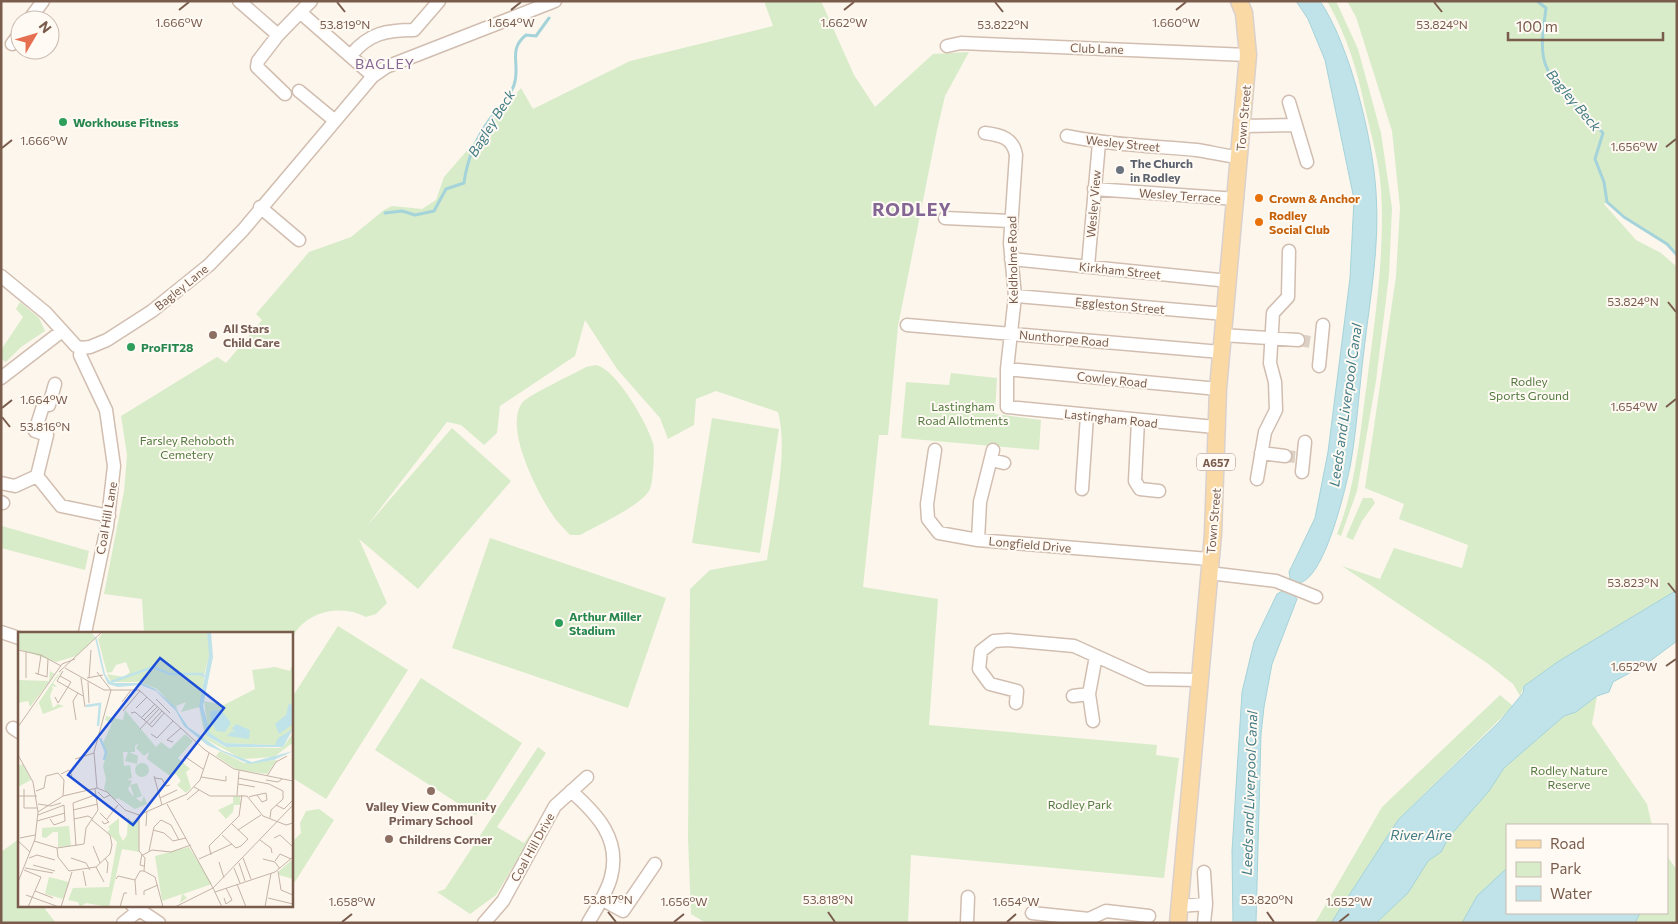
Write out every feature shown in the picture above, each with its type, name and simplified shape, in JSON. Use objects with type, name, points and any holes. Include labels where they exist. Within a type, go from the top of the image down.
[{"type":"main road","name":"Town Street","points":[[1178,923],[1216,482],[1215,427],[1222,335],[1237,199],[1248,55],[1244,13],[1239,1]]},
{"type":"street","points":[[240,1],[278,35]]},
{"type":"street","points":[[285,94],[257,67],[258,61],[278,35],[311,1]]},
{"type":"street","points":[[350,54],[373,35],[386,31],[414,30],[439,1]]},
{"type":"street","name":"Bagley Lane","points":[[81,348],[107,340],[179,291],[208,265],[243,230],[260,207],[373,76],[386,67],[554,1]]},
{"type":"street","points":[[301,13],[373,76]]},
{"type":"street","name":"Club Lane","points":[[947,46],[961,43],[1248,55]]},
{"type":"street","points":[[299,91],[334,120]]},
{"type":"street","points":[[1288,102],[1307,162]]},
{"type":"street","points":[[1242,126],[1295,125]]},
{"type":"street","name":"Keldholme Road","points":[[985,133],[1006,137],[1015,148],[1010,221],[1015,296],[1007,369],[1007,406]]},
{"type":"street","name":"Wesley Street","points":[[1067,136],[1099,142],[1200,150],[1220,156],[1239,157]]},
{"type":"street","name":"Wesley View","points":[[1088,266],[1099,142]]},
{"type":"street","name":"Wesley Terrace","points":[[1094,189],[1237,199]]},
{"type":"street","points":[[260,207],[299,240]]},
{"type":"street","points":[[945,218],[1010,221]]},
{"type":"street","points":[[1257,479],[1265,432],[1276,410],[1275,382],[1270,363],[1273,313],[1288,297],[1290,251]]},
{"type":"street","name":"Kirkham Street","points":[[1012,258],[1229,281]]},
{"type":"street","points":[[1,276],[46,313],[81,348]]},
{"type":"street","name":"Eggleston Street","points":[[1015,296],[1225,314]]},
{"type":"street","name":"Nunthorpe Road","points":[[907,325],[1221,352]]},
{"type":"street","points":[[1319,366],[1316,342],[1323,325]]},
{"type":"street","points":[[2,374],[62,331]]},
{"type":"street","points":[[1222,335],[1298,340]]},
{"type":"street","name":"Coal Hill Lane","points":[[81,348],[80,355],[106,410],[111,432],[114,466],[108,516],[85,632]]},
{"type":"street","name":"Cowley Road","points":[[1007,369],[1218,389]]},
{"type":"street","points":[[37,476],[48,435],[35,431],[44,403],[49,405],[55,384]]},
{"type":"street","name":"Lastingham Road","points":[[1007,406],[1087,416],[1215,427]]},
{"type":"street","points":[[1082,489],[1087,416]]},
{"type":"street","points":[[1138,421],[1135,481],[1140,489],[1159,491]]},
{"type":"street","points":[[1294,457],[1305,442]]},
{"type":"street","points":[[1261,453],[1294,457]]},
{"type":"street","points":[[978,540],[980,502],[992,455],[1004,463]]},
{"type":"street","points":[[1294,457],[1302,472]]},
{"type":"street","name":"Longfield Drive","points":[[937,459],[927,504],[928,519],[939,533],[978,540],[1209,566],[1276,581],[1316,597]]},
{"type":"street","points":[[37,476],[61,506],[108,516]]},
{"type":"street","points":[[1,483],[15,486],[37,476]]},
{"type":"street","points":[[1,632],[18,638]]},
{"type":"street","points":[[1016,703],[1017,691],[990,684],[979,669],[981,651],[994,641],[1008,640],[1074,646],[1148,679],[1199,680]]},
{"type":"street","points":[[1093,721],[1089,694],[1096,656]]},
{"type":"street","points":[[1073,696],[1089,694]]},
{"type":"street","name":"Coal Hill Drive","points":[[484,923],[503,901],[555,806],[587,777]]},
{"type":"street","points":[[571,791],[596,813],[607,831],[613,864],[611,878],[588,923]]},
{"type":"street","points":[[601,899],[623,911],[655,864]]},
{"type":"street","points":[[1204,872],[1206,904],[1204,923]]},
{"type":"street","points":[[968,897],[968,923]]},
{"type":"street","points":[[1179,906],[1206,904]]},
{"type":"street","points":[[123,923],[135,908],[159,923]]},
{"type":"street","points":[[1032,913],[1089,921],[1106,911],[1149,916]]},
{"type":"green space","points":[[764,1],[821,1],[854,75],[875,107],[933,54],[969,52],[945,96],[898,326],[888,435],[879,435],[863,587],[938,599],[929,725],[1157,745],[1156,755],[1179,758],[1164,878],[911,855],[908,923],[706,923],[691,914],[688,839],[690,589],[710,570],[767,560],[779,485],[782,446],[781,428],[778,412],[716,391],[696,399],[694,425],[668,439],[660,418],[617,369],[585,320],[575,356],[500,406],[497,433],[484,445],[461,425],[447,422],[366,527],[452,428],[511,481],[418,589],[359,539],[387,603],[376,614],[366,617],[345,611],[323,613],[304,623],[296,631],[292,639],[292,632],[144,632],[142,599],[104,594],[124,491],[127,455],[121,416],[217,357],[226,363],[262,320],[256,314],[309,252],[351,237],[384,210],[392,206],[422,209],[436,200],[444,177],[521,88],[533,109],[630,61],[773,26]]},
{"type":"green space","points":[[1327,1],[1336,1],[1358,49],[1381,133],[1392,208],[1389,275],[1376,381],[1357,491],[1341,536],[1337,534],[1349,497],[1362,421],[1378,286],[1382,213],[1378,169],[1358,80],[1346,40]]},
{"type":"green space","name":"Rodley Sports Ground","points":[[1347,1],[1677,1],[1677,255],[1652,233],[1607,202],[1604,204],[1636,240],[1661,253],[1677,267],[1677,590],[1559,661],[1524,686],[1520,696],[1513,684],[1487,663],[1342,566],[1380,579],[1394,548],[1462,568],[1468,545],[1399,519],[1404,504],[1365,488],[1396,276],[1400,208],[1392,131],[1356,17]]},
{"type":"green space","points":[[20,302],[39,318],[45,331],[21,347],[6,362],[1,359],[1,350],[23,317],[16,309]]},
{"type":"green space","points":[[596,365],[613,376],[630,398],[645,423],[654,447],[652,480],[650,489],[638,502],[580,535],[570,535],[552,514],[531,476],[520,443],[517,428],[518,414],[522,403],[526,399],[586,367]]},
{"type":"green space","name":"Lastingham Road Allotments","points":[[951,373],[997,378],[995,414],[1041,420],[1039,450],[901,438],[906,382],[949,385]]},
{"type":"green space","points":[[712,418],[779,429],[760,553],[692,543]]},
{"type":"green space","points":[[1363,498],[1372,498],[1375,503],[1362,521],[1353,540],[1346,537]]},
{"type":"green space","points":[[2,526],[89,551],[85,570],[1,548]]},
{"type":"green space","name":"Arthur Miller Stadium","points":[[490,538],[666,598],[628,708],[452,648]]},
{"type":"green space","points":[[338,626],[408,670],[326,799],[292,778],[292,697]]},
{"type":"green space","points":[[421,678],[522,743],[476,815],[375,750]]},
{"type":"green space","points":[[1500,695],[1513,706],[1398,820],[1331,923],[1315,923],[1382,807]]},
{"type":"green space","name":"Rodley Nature Reserve","points":[[1597,696],[1592,724],[1647,804],[1652,824],[1506,824],[1506,914],[1668,914],[1668,857],[1677,870],[1677,923],[1376,923],[1408,893],[1428,861],[1441,852],[1449,837],[1489,791],[1504,768],[1564,716],[1576,712]]},
{"type":"green space","points":[[538,747],[546,753],[497,827],[524,843],[531,833],[533,834],[496,895],[470,914],[437,892],[445,889]]},
{"type":"green space","points":[[319,809],[334,820],[292,886],[292,842],[301,833],[300,823],[306,811]]},
{"type":"green space","points":[[18,840],[18,906],[43,906],[56,923],[1,923],[1,852]]},
{"type":"water","name":"Leeds and Liverpool Canal","points":[[1296,1],[1320,1],[1341,42],[1350,67],[1365,120],[1374,171],[1377,212],[1376,252],[1350,467],[1338,513],[1325,551],[1316,567],[1307,578],[1298,583],[1293,593],[1297,599],[1272,664],[1264,707],[1261,734],[1256,923],[1233,923],[1232,851],[1242,692],[1254,642],[1277,594],[1284,590],[1290,577],[1289,572],[1315,518],[1328,452],[1350,278],[1354,199],[1325,60],[1308,19]]},
{"type":"water","name":"River Aire","points":[[1677,590],[1677,641],[1646,664],[1613,682],[1609,692],[1597,696],[1576,712],[1564,716],[1504,768],[1489,791],[1449,837],[1441,852],[1428,861],[1408,893],[1376,923],[1331,923],[1398,820],[1499,722],[1523,693],[1524,686],[1559,661]]},
{"type":"water","points":[[1506,869],[1506,914],[1640,914],[1635,923],[1462,923],[1477,896]]},
{"type":"waterway","name":"Bagley Beck","points":[[1537,1],[1546,8],[1543,37],[1543,52],[1546,66],[1563,93],[1603,133],[1595,159],[1604,182],[1607,202],[1624,217],[1667,244],[1677,255]]},
{"type":"waterway","name":"Bagley Beck","points":[[385,213],[402,211],[415,215],[434,211],[446,189],[464,183],[467,166],[476,142],[514,85],[517,46],[526,35],[536,36],[549,18]]},
{"type":"tunnel","points":[[1298,340],[1311,342]]},
{"type":"tunnel","points":[[1285,456],[1295,457]]},
{"type":"place","name":"Workhouse Fitness","points":[[63,122]]},
{"type":"place","name":"The Church in Rodley","points":[[1120,170]]},
{"type":"place","name":"Crown & Anchor","points":[[1259,198]]},
{"type":"place","name":"Rodley Social Club","points":[[1259,222]]},
{"type":"place","name":"All Stars Child Care","points":[[213,335]]},
{"type":"place","name":"ProFIT28","points":[[131,347]]},
{"type":"place","name":"Arthur Miller Stadium","points":[[559,623]]},
{"type":"place","name":"Valley View Community Primary School","points":[[431,791]]},
{"type":"place","name":"Childrens Corner","points":[[389,839]]},
{"type":"district","name":"BAGLEY","points":[[385,63]]},
{"type":"district","name":"RODLEY","points":[[912,209]]},
{"type":"park label","name":"Farsley Rehoboth Cemetery","points":[[187,447]]},
{"type":"park label","name":"Rodley Park","points":[[1080,804]]}]
